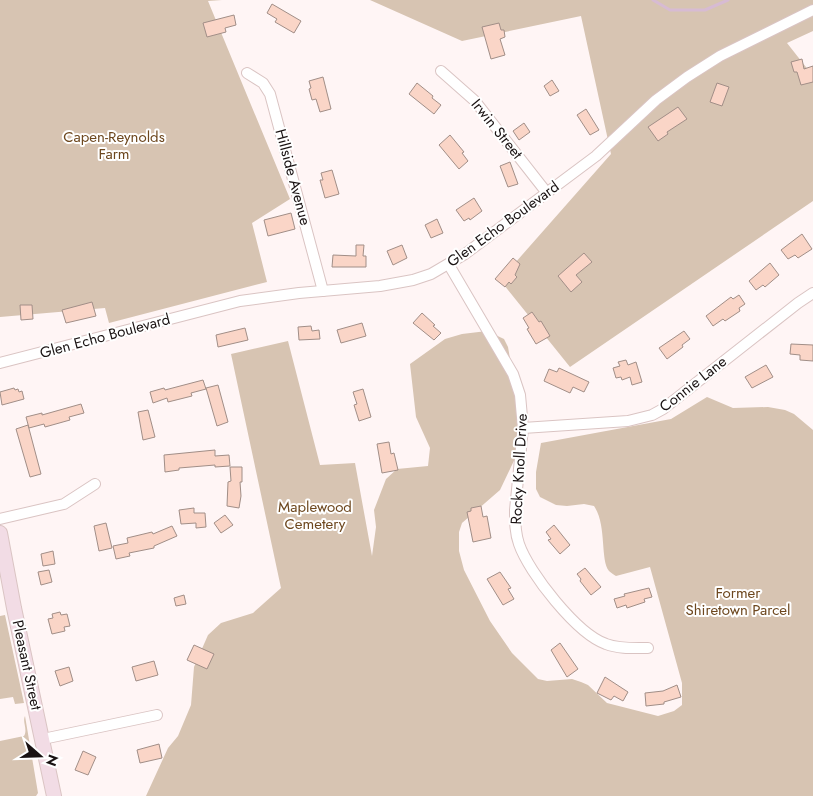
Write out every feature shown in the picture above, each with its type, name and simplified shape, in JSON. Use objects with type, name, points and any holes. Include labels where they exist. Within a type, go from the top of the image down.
[{"type":"main road","name":"Pleasant Street","points":[[0,533],[54,796]]},
{"type":"street","name":"Glen Echo Boulevard","points":[[0,363],[226,304],[275,296],[395,284],[431,274],[449,265],[596,156],[656,100],[687,77],[720,56],[813,10]]},
{"type":"street","name":"Irwin Street","points":[[441,71],[475,101],[547,193]]},
{"type":"street","name":"Hillside Avenue","points":[[247,73],[263,83],[270,94],[323,291]]},
{"type":"street","name":"Rocky Knoll Drive","points":[[449,265],[513,374],[520,395],[523,428],[514,510],[516,534],[526,558],[562,609],[590,635],[606,644],[618,647],[648,648]]},
{"type":"street","name":"Connie Lane","points":[[523,428],[628,421],[652,415],[663,409],[813,292]]},
{"type":"street","points":[[0,519],[64,504],[95,484]]},
{"type":"street","points":[[43,740],[157,715]]},
{"type":"green space","name":"Capen-Reynolds Farm","points":[[0,0],[222,0],[208,1],[290,199],[252,223],[267,282],[109,323],[105,308],[0,317]]},
{"type":"green space","points":[[370,0],[813,0],[813,31],[787,43],[813,76],[813,201],[570,367],[500,280],[611,154],[581,16],[462,41]]},
{"type":"green space","points":[[487,331],[504,339],[508,347],[520,417],[521,446],[500,490],[462,523],[459,532],[459,551],[464,570],[490,621],[512,653],[538,679],[547,681],[572,679],[581,682],[588,685],[607,703],[658,716],[674,711],[682,705],[682,683],[650,567],[616,576],[606,566],[601,523],[594,506],[584,504],[556,505],[540,497],[536,489],[536,472],[541,443],[671,419],[707,397],[733,408],[768,407],[785,410],[794,414],[813,430],[813,796],[146,796],[168,748],[178,736],[191,705],[194,667],[208,635],[221,623],[253,613],[281,588],[231,354],[288,341],[320,465],[355,463],[372,556],[376,527],[374,510],[386,479],[397,469],[428,466],[430,448],[416,417],[410,364],[445,339],[462,334]]},
{"type":"green space","points":[[5,615],[24,703],[15,704],[13,697],[0,699],[0,616]]},
{"type":"green space","points":[[25,716],[38,793],[36,796],[0,796],[0,741],[24,736]]},
{"type":"building","points":[[272,4],[301,21],[294,33],[275,22],[277,19],[267,13]]},
{"type":"building","points":[[234,15],[236,25],[225,28],[226,32],[207,37],[203,23]]},
{"type":"building","points":[[499,23],[501,30],[504,30],[505,37],[500,39],[505,55],[491,59],[482,27]]},
{"type":"building","points":[[802,59],[804,69],[813,66],[813,82],[801,85],[797,72],[794,72],[791,62]]},
{"type":"building","points":[[323,77],[331,109],[320,112],[316,99],[312,100],[309,81]]},
{"type":"building","points":[[552,80],[559,91],[550,96],[544,86]]},
{"type":"building","points":[[417,83],[441,105],[434,114],[409,94]]},
{"type":"building","points":[[717,83],[729,87],[722,106],[710,102]]},
{"type":"building","points":[[678,107],[687,119],[667,132],[668,134],[658,141],[648,127]]},
{"type":"building","points":[[586,109],[599,130],[590,135],[577,115]]},
{"type":"building","points":[[524,123],[530,132],[519,140],[513,131]]},
{"type":"building","points":[[450,135],[464,152],[462,153],[468,161],[459,169],[439,145]]},
{"type":"building","points":[[510,162],[518,184],[508,187],[500,166]]},
{"type":"building","points":[[332,170],[339,194],[325,198],[320,180],[323,180],[321,173]]},
{"type":"building","points":[[474,198],[482,211],[470,220],[469,218],[464,221],[456,210]]},
{"type":"building","points":[[291,213],[295,229],[268,236],[264,220]]},
{"type":"building","points":[[437,219],[443,233],[431,238],[425,225]]},
{"type":"building","points":[[802,234],[812,249],[798,258],[795,255],[788,259],[781,250]]},
{"type":"building","points":[[356,245],[364,245],[363,256],[366,256],[366,267],[332,267],[333,255],[356,256]]},
{"type":"building","points":[[402,245],[407,258],[393,265],[387,251]]},
{"type":"building","points":[[584,253],[592,262],[576,275],[582,282],[571,292],[558,276]]},
{"type":"building","points":[[513,258],[520,264],[515,275],[517,277],[511,284],[509,282],[505,287],[495,279]]},
{"type":"building","points":[[770,263],[779,275],[765,287],[763,285],[756,290],[749,281]]},
{"type":"building","points":[[739,295],[745,304],[739,308],[740,311],[713,326],[706,316],[731,297],[733,299]]},
{"type":"building","points":[[92,302],[96,316],[66,323],[62,310]]},
{"type":"building","points":[[20,305],[32,305],[33,319],[21,320]]},
{"type":"building","points":[[532,312],[539,322],[541,321],[550,336],[536,344],[523,318]]},
{"type":"building","points":[[422,313],[441,333],[434,340],[413,323]]},
{"type":"building","points":[[362,323],[366,336],[341,343],[337,330]]},
{"type":"building","points":[[311,326],[312,331],[319,330],[320,339],[299,340],[298,327]]},
{"type":"building","points":[[245,328],[248,340],[218,347],[216,335]]},
{"type":"building","points":[[684,331],[690,339],[667,359],[659,348]]},
{"type":"building","points":[[791,344],[813,345],[813,361],[800,360],[800,355],[790,354]]},
{"type":"building","points":[[626,360],[628,365],[636,362],[642,382],[632,385],[630,377],[622,380],[621,377],[616,378],[613,368],[620,366],[618,362]]},
{"type":"building","points":[[766,365],[773,377],[752,388],[745,377]]},
{"type":"building","points":[[559,368],[589,382],[584,392],[573,387],[570,393],[544,381],[549,369],[557,372]]},
{"type":"building","points":[[203,380],[206,389],[191,393],[192,396],[168,402],[167,398],[153,403],[150,392]]},
{"type":"building","points":[[218,385],[228,422],[217,426],[206,388]]},
{"type":"building","points":[[14,388],[15,390],[18,389],[19,392],[22,391],[24,399],[2,405],[0,392]]},
{"type":"building","points":[[363,389],[371,417],[359,421],[354,405],[357,404],[353,392]]},
{"type":"building","points":[[81,404],[84,413],[69,417],[70,420],[45,427],[44,424],[29,428],[26,417],[42,413],[42,415]]},
{"type":"building","points":[[148,410],[155,437],[143,440],[138,412]]},
{"type":"building","points":[[28,425],[41,474],[30,477],[16,429]]},
{"type":"building","points":[[389,442],[391,454],[394,453],[398,470],[382,473],[377,444]]},
{"type":"building","points":[[215,450],[215,456],[229,455],[230,466],[215,467],[215,465],[179,468],[179,470],[165,472],[164,455]]},
{"type":"building","points":[[230,467],[242,467],[239,508],[227,506],[228,482],[231,481]]},
{"type":"building","points":[[481,506],[483,517],[487,516],[491,538],[473,542],[467,512],[471,511],[471,508]]},
{"type":"building","points":[[194,508],[194,513],[205,513],[206,527],[196,528],[196,523],[181,524],[179,510]]},
{"type":"building","points":[[225,515],[233,525],[221,533],[214,523]]},
{"type":"building","points":[[106,523],[112,548],[99,551],[94,526]]},
{"type":"building","points":[[554,525],[570,545],[560,554],[548,540],[551,539],[546,532]]},
{"type":"building","points":[[172,526],[177,536],[154,546],[154,548],[129,553],[130,556],[116,559],[113,546],[128,543],[127,538],[152,532],[153,534]]},
{"type":"building","points":[[53,551],[55,564],[43,566],[41,554]]},
{"type":"building","points":[[585,568],[601,587],[591,595],[577,574]]},
{"type":"building","points":[[49,570],[52,582],[41,585],[38,572]]},
{"type":"building","points":[[500,572],[511,588],[508,589],[514,599],[503,605],[487,579]]},
{"type":"building","points":[[649,588],[652,597],[644,599],[645,602],[627,608],[626,605],[617,608],[614,599],[625,596],[624,594]]},
{"type":"building","points":[[184,595],[186,604],[176,606],[174,598]]},
{"type":"building","points":[[60,612],[61,615],[67,614],[70,626],[64,627],[65,631],[52,634],[48,619],[53,618],[52,614]]},
{"type":"building","points":[[560,643],[578,669],[567,677],[551,650]]},
{"type":"building","points":[[194,645],[214,654],[207,669],[187,660]]},
{"type":"building","points":[[154,661],[158,675],[136,681],[132,667]]},
{"type":"building","points":[[69,667],[73,681],[60,686],[55,671]]},
{"type":"building","points":[[605,677],[628,692],[623,701],[614,696],[611,700],[597,693]]},
{"type":"building","points":[[677,685],[681,697],[664,702],[664,704],[646,706],[645,693],[663,691]]},
{"type":"building","points":[[159,744],[162,758],[140,763],[137,750]]},
{"type":"building","points":[[83,751],[96,757],[88,775],[75,770]]},
{"type":"waterway","points":[[653,0],[670,10],[705,10],[728,0]]},
{"type":"park label","name":"Maplewood Cemetery","points":[[315,516]]},
{"type":"park label","name":"Former Shiretown Parcel","points":[[738,602]]}]
